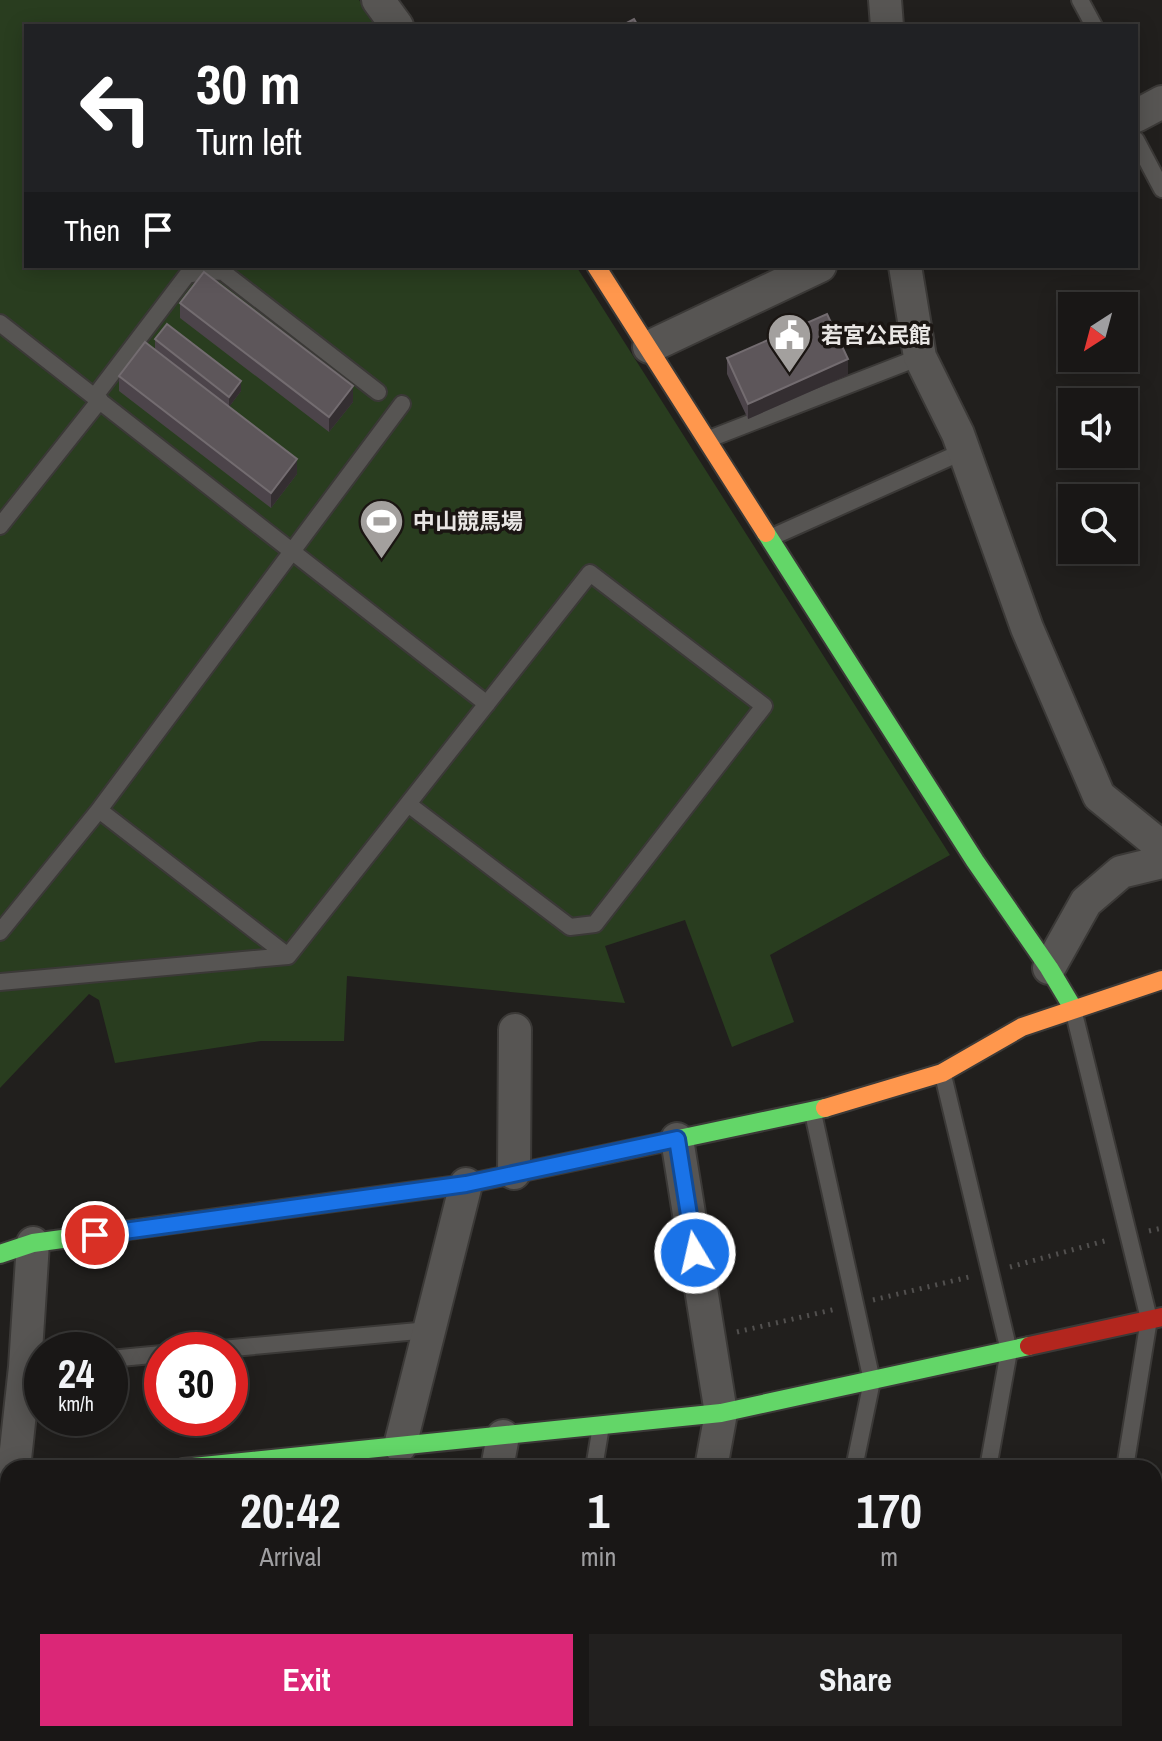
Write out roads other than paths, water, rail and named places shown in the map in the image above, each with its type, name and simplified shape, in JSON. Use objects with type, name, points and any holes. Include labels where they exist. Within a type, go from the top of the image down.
[{"type":"street","points":[[378,0],[396,24]]},
{"type":"street","points":[[885,0],[887,24]]},
{"type":"street","points":[[597,268],[975,861],[1073,1008]]},
{"type":"street","points":[[649,347],[816,268]]},
{"type":"street","points":[[905,268],[920,357],[964,451],[1027,628],[1099,796],[1162,847]]},
{"type":"street","points":[[1049,968],[1086,902],[1121,872],[1162,862]]},
{"type":"street","points":[[0,1254],[33,1243],[466,1184],[813,1112],[942,1073],[1022,1027],[1162,980]]},
{"type":"street","points":[[514,1173],[515,1030]]},
{"type":"street","points":[[677,1139],[721,1413],[712,1460]]},
{"type":"street","points":[[399,1457],[466,1184]]},
{"type":"street","points":[[33,1243],[34,1332]]},
{"type":"street","points":[[334,1460],[399,1457],[503,1436],[721,1413],[1156,1318]]},
{"type":"street","points":[[16,1460],[24,1417]]},
{"type":"street","points":[[498,1460],[503,1436]]},
{"type":"lane","points":[[1080,0],[1093,24]]},
{"type":"lane","points":[[1142,115],[1162,189]]},
{"type":"lane","points":[[0,526],[187,275],[223,272],[378,392]]},
{"type":"lane","points":[[0,323],[487,704]]},
{"type":"lane","points":[[708,439],[920,357]]},
{"type":"lane","points":[[0,932],[99,810],[402,404]]},
{"type":"lane","points":[[770,538],[964,451]]},
{"type":"lane","points":[[0,982],[288,956],[590,573],[764,706],[595,924],[570,927],[408,804]]},
{"type":"lane","points":[[99,810],[288,956]]},
{"type":"lane","points":[[1073,1008],[1128,1234],[1156,1318],[1127,1460]]},
{"type":"lane","points":[[942,1073],[1009,1351],[989,1460]]},
{"type":"lane","points":[[813,1112],[872,1381],[856,1460]]},
{"type":"lane","points":[[248,1347],[429,1330]]},
{"type":"lane","points":[[595,1460],[602,1425]]},
{"type":"place","name":"若宮公民館","points":[[790,374]]},
{"type":"place","name":"中山競馬場","points":[[382,560]]}]
